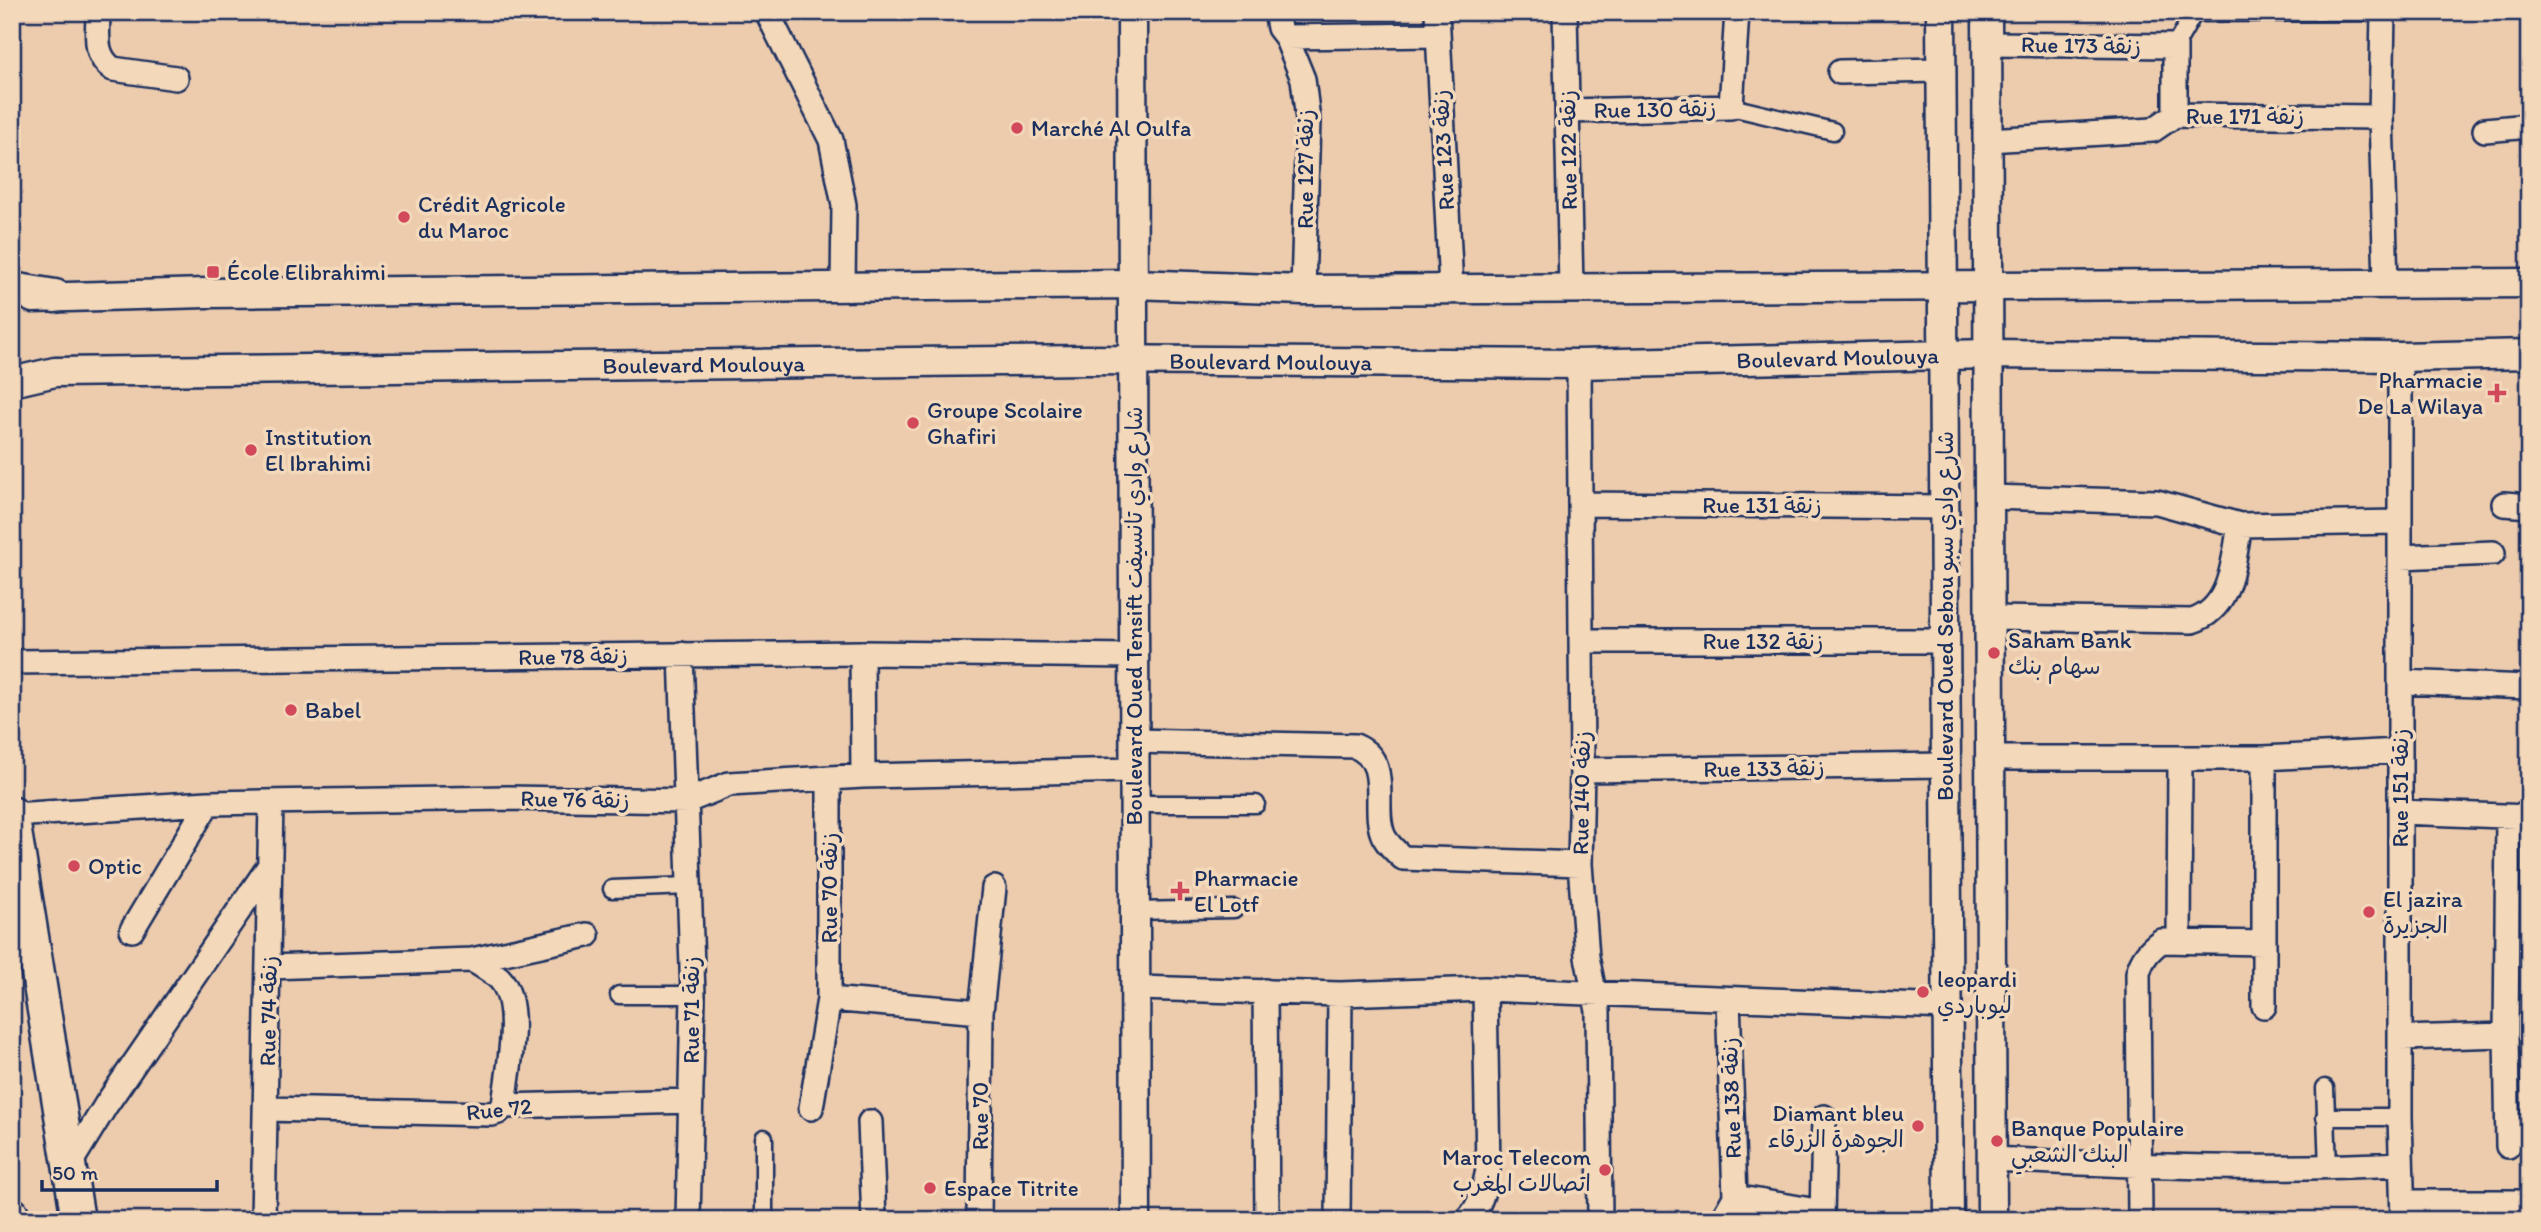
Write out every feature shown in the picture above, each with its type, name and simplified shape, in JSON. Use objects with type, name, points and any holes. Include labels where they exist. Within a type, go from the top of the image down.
[{"type":"main road","points":[[12,289],[55,296]]},
{"type":"main road","points":[[12,814],[78,1220]]},
{"type":"main road","points":[[12,1214],[13,1220]]},
{"type":"street","points":[[98,12],[98,51],[104,63],[113,69],[176,78]]},
{"type":"street","points":[[767,12],[831,140],[844,205],[843,287]]},
{"type":"street","name":"Boulevard Oued Tensift شارع وادي تانسيفت","points":[[1132,12],[1136,1220]]},
{"type":"street","name":"Rue 127 زنقة","points":[[1276,12],[1279,28],[1286,37],[1303,79],[1308,120],[1303,289]]},
{"type":"street","name":"Rue 122 زنقة","points":[[1565,12],[1571,288]]},
{"type":"street","name":"Rue 130 زنقة","points":[[1568,111],[1731,107],[1737,12]]},
{"type":"street","name":"Boulevard Oued Sebou شارع وادي سبو","points":[[1941,12],[1948,1220]]},
{"type":"street","name":"Boulevard Oued Sebou شارع وادي سبو","points":[[1987,12],[1992,1220]]},
{"type":"street","points":[[2175,115],[2175,46],[2194,13],[2383,12],[2381,117],[2386,283]]},
{"type":"street","points":[[1286,37],[1437,24]]},
{"type":"street","name":"Rue 123 زنقة","points":[[1437,24],[1451,288]]},
{"type":"street","name":"Rue 173 زنقة","points":[[1987,44],[2175,46]]},
{"type":"street","points":[[1840,72],[1941,70]]},
{"type":"street","points":[[1731,107],[1833,131]]},
{"type":"street","name":"Rue 171 زنقة","points":[[1988,139],[2153,130],[2175,115],[2381,117]]},
{"type":"street","points":[[2485,130],[2529,126]]},
{"type":"street","points":[[12,300],[55,296],[107,298],[206,293],[1133,284],[1303,289],[2529,283]]},
{"type":"street","name":"Boulevard Moulouya","points":[[12,382],[55,372],[1133,360],[1579,364],[1989,354],[2400,357],[2529,354]]},
{"type":"street","name":"Rue 151 زنقة","points":[[2400,357],[2400,1117],[2403,1211]]},
{"type":"street","name":"Rue 140 زنقة","points":[[1579,364],[1582,770],[1580,864],[1587,957],[1595,993],[1600,1038],[1600,1220]]},
{"type":"street","points":[[1989,497],[2157,502],[2240,526],[2398,522]]},
{"type":"street","name":"Rue 131 زنقة","points":[[1580,504],[1944,507]]},
{"type":"street","points":[[2504,504],[2529,506]]},
{"type":"street","points":[[1990,618],[2192,621],[2206,617],[2229,583],[2240,526]]},
{"type":"street","points":[[2400,556],[2493,553]]},
{"type":"street","name":"Rue 132 زنقة","points":[[1581,641],[1945,641]]},
{"type":"street","points":[[862,653],[863,776]]},
{"type":"street","name":"Rue 78 زنقة","points":[[12,662],[862,653],[1134,656]]},
{"type":"street","name":"Rue 71 زنقة","points":[[681,654],[693,995],[688,1220]]},
{"type":"street","points":[[2400,682],[2529,687]]},
{"type":"street","points":[[1134,741],[1355,746],[1367,751],[1374,763],[1379,785],[1383,835],[1403,858],[1580,864]]},
{"type":"street","points":[[1991,758],[2264,758],[2399,751]]},
{"type":"street","points":[[2264,758],[2264,1006]]},
{"type":"street","points":[[2179,941],[2180,759]]},
{"type":"street","name":"Rue 133 زنقة","points":[[1582,770],[1946,765]]},
{"type":"street","name":"Rue 76 زنقة","points":[[12,814],[208,803],[508,798],[687,801],[729,784],[863,776],[1134,770]]},
{"type":"street","name":"Rue 70 زنقة","points":[[811,1108],[829,999],[829,778]]},
{"type":"street","name":"Rue 74 زنقة","points":[[263,1220],[271,802]]},
{"type":"street","points":[[132,930],[208,803]]},
{"type":"street","points":[[1134,804],[1256,804]]},
{"type":"street","points":[[2400,812],[2518,817],[2506,1035],[2508,1146]]},
{"type":"street","points":[[68,1167],[106,1105],[270,865]]},
{"type":"street","points":[[612,889],[690,886]]},
{"type":"street","name":"Rue 70","points":[[979,1220],[981,1012],[994,888]]},
{"type":"street","points":[[1134,911],[1234,909]]},
{"type":"street","points":[[269,967],[472,960],[587,935]]},
{"type":"street","points":[[2140,1220],[2138,973],[2141,962],[2161,941],[2264,943]]},
{"type":"street","points":[[472,960],[501,980],[509,996],[513,1023],[504,1106]]},
{"type":"street","points":[[1136,988],[1340,993],[1485,989],[1947,1007]]},
{"type":"street","points":[[1467,1220],[1475,1212],[1483,1195],[1488,1170],[1485,989]]},
{"type":"street","points":[[1265,991],[1267,1220]]},
{"type":"street","points":[[1338,1220],[1340,993]]},
{"type":"street","points":[[619,995],[693,995]]},
{"type":"street","points":[[829,999],[981,1012]]},
{"type":"street","name":"Rue 138 زنقة","points":[[1728,999],[1735,1197]]},
{"type":"street","points":[[2400,1038],[2506,1035]]},
{"type":"street","points":[[2325,1088],[2328,1168]]},
{"type":"street","name":"Rue 72","points":[[266,1109],[492,1114],[504,1106],[691,1101]]},
{"type":"street","points":[[2325,1117],[2400,1117]]},
{"type":"street","points":[[1722,1220],[1735,1197],[1822,1216],[1824,1118]]},
{"type":"street","points":[[870,1122],[874,1220]]},
{"type":"street","points":[[764,1138],[764,1220]]},
{"type":"street","points":[[1992,1159],[2139,1166],[2328,1168],[2401,1164]]},
{"type":"street","points":[[2403,1211],[2516,1208]]},
{"type":"place","name":"Marché Al Oulfa","points":[[1017,128]]},
{"type":"place","name":"Crédit Agricole du Maroc","points":[[404,217]]},
{"type":"place","name":"École Elibrahimi","points":[[213,272]]},
{"type":"place","name":"Pharmacie De La Wilaya","points":[[2497,393]]},
{"type":"place","name":"Groupe Scolaire Ghafiri","points":[[913,423]]},
{"type":"place","name":"Institution El Ibrahimi","points":[[251,450]]},
{"type":"place","name":"Saham Bank سهام بنك","points":[[1994,653]]},
{"type":"place","name":"Babel","points":[[291,710]]},
{"type":"place","name":"Optic","points":[[74,866]]},
{"type":"place","name":"Pharmacie El Lotf","points":[[1180,891]]},
{"type":"place","name":"El jazira الجزيرة","points":[[2369,912]]},
{"type":"place","name":"leopardi ليوباردي","points":[[1923,992]]},
{"type":"place","name":"Diamant bleu الجوهرة الزرقاء","points":[[1918,1126]]},
{"type":"place","name":"Banque Populaire البنك الشعبي","points":[[1997,1141]]},
{"type":"place","name":"Maroc Telecom اتصالات المغرب","points":[[1605,1170]]},
{"type":"place","name":"Espace Titrite","points":[[930,1188]]}]
